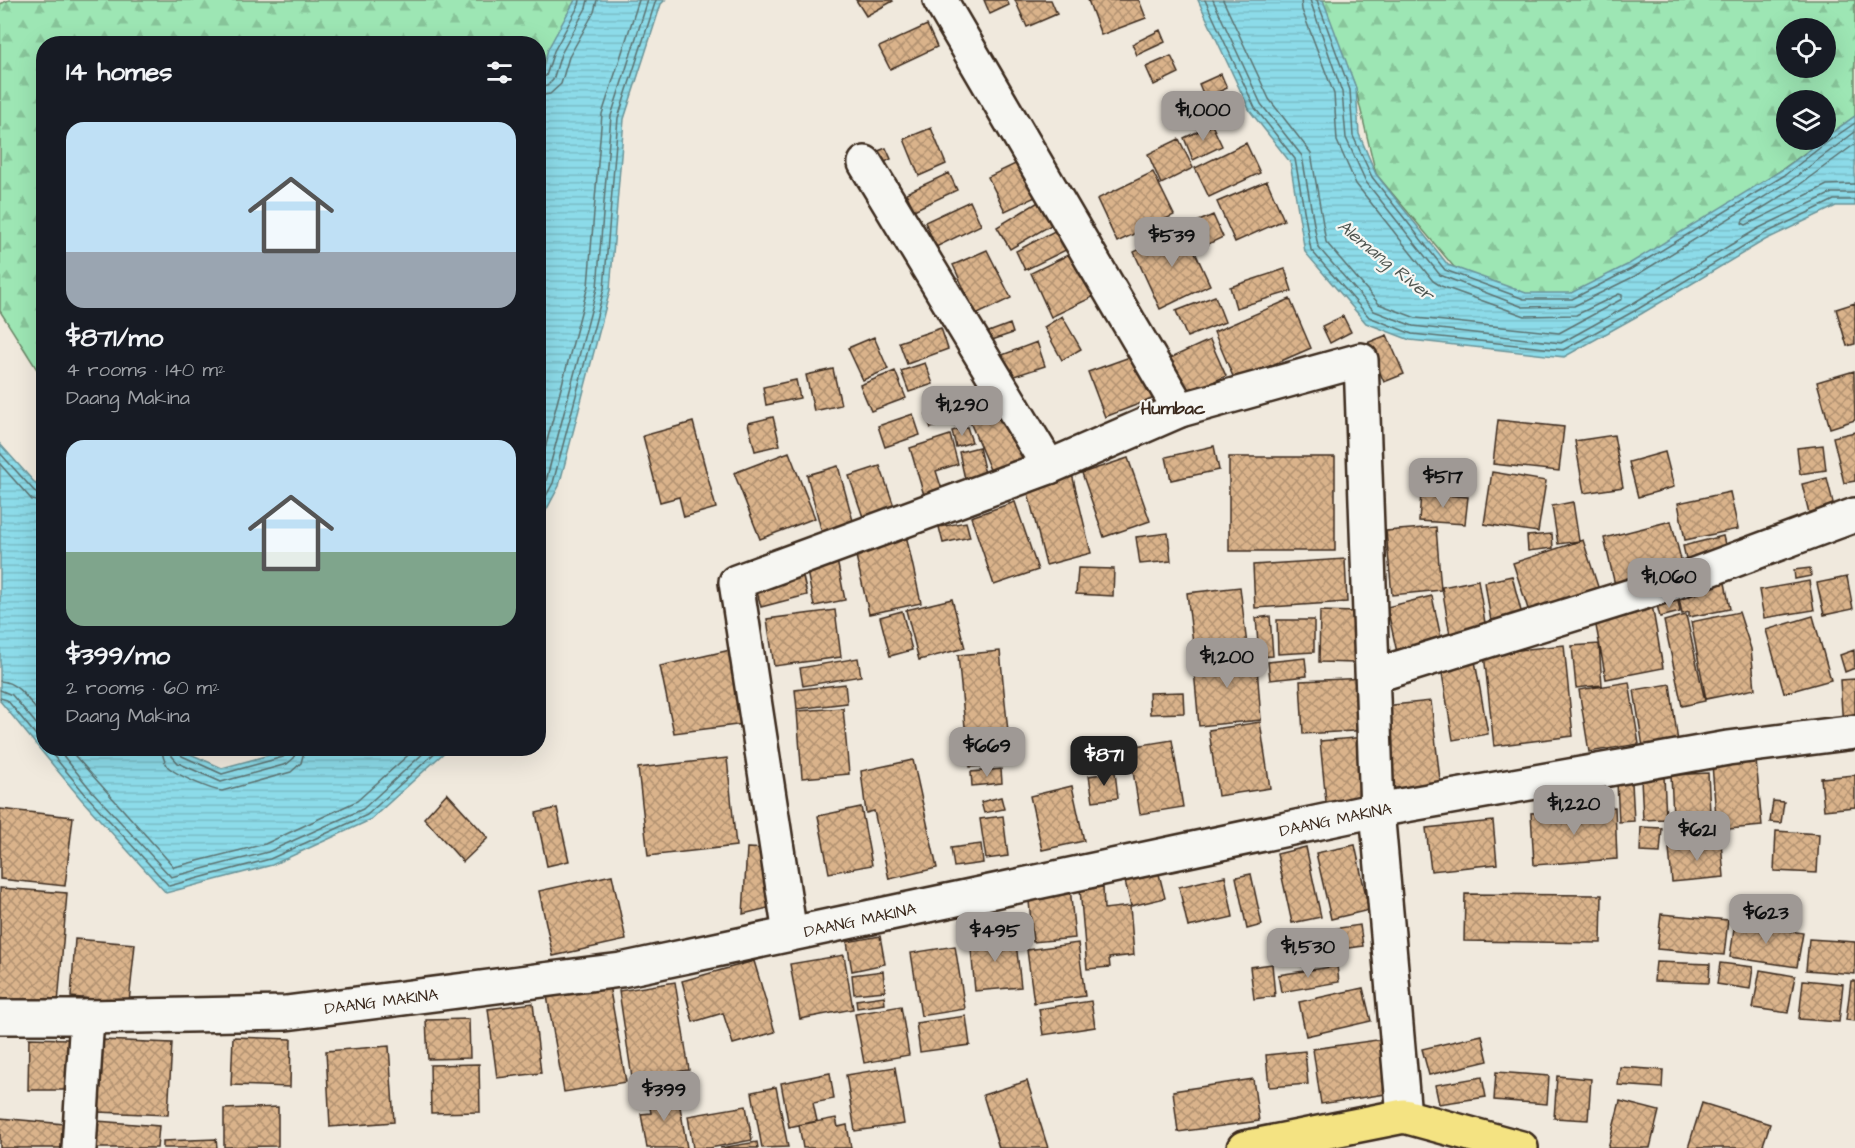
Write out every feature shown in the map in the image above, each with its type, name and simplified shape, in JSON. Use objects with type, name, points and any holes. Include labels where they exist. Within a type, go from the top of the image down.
[{"type":"main road","points":[[1244,1148],[1404,1116],[1521,1148]]},
{"type":"street","points":[[940,0],[1180,410]]},
{"type":"street","points":[[865,163],[1049,467]]},
{"type":"street","points":[[790,934],[736,582],[1049,467],[1180,410],[1361,360],[1377,810],[1404,1116]]},
{"type":"street","points":[[1373,676],[1670,584],[1855,515]]},
{"type":"street","name":"DAANG MAKINA","points":[[0,1017],[286,1013],[621,970],[1377,810],[1728,748],[1855,732]]},
{"type":"street","points":[[79,1148],[87,1017]]},
{"type":"green space","points":[[9,0],[577,0],[546,69],[546,36],[36,36],[36,368],[0,311],[0,4]]},
{"type":"green space","points":[[1321,0],[1855,0],[1855,116],[1836,130],[1836,90],[1776,90],[1776,150],[1809,150],[1564,317],[1454,267],[1376,174],[1355,86]]},
{"type":"water","points":[[575,0],[665,0],[661,4],[624,119],[610,290],[559,486],[546,511],[546,57]]},
{"type":"water","name":"Alemang River","points":[[1198,0],[1323,0],[1356,88],[1359,134],[1376,174],[1448,265],[1526,293],[1571,293],[1629,264],[1782,170],[1809,150],[1836,150],[1836,130],[1855,116],[1855,206],[1836,206],[1765,240],[1564,357],[1410,340],[1366,323],[1305,252],[1290,162],[1250,111]]},
{"type":"water","points":[[0,444],[36,484],[36,745],[0,701]]},
{"type":"water","points":[[45,756],[195,756],[222,768],[266,756],[440,756],[370,820],[272,865],[166,893]]},
{"type":"building","points":[[856,0],[892,0],[893,1],[866,16]]},
{"type":"building","points":[[984,0],[1007,0],[1009,5],[990,14]]},
{"type":"building","points":[[1015,0],[1051,0],[1057,14],[1027,27]]},
{"type":"building","points":[[1088,0],[1139,0],[1146,18],[1101,35]]},
{"type":"building","points":[[927,25],[937,47],[890,69],[879,47]]},
{"type":"building","points":[[1160,30],[1165,42],[1137,55],[1132,44]]},
{"type":"building","points":[[1171,56],[1179,73],[1154,85],[1146,67]]},
{"type":"building","points":[[1221,74],[1227,88],[1205,98],[1199,84]]},
{"type":"building","points":[[1212,125],[1222,146],[1193,160],[1184,138]]},
{"type":"building","points":[[931,128],[946,164],[919,176],[904,139]]},
{"type":"building","points":[[1179,139],[1193,168],[1161,184],[1148,154]]},
{"type":"building","points":[[1246,143],[1260,173],[1209,197],[1195,168]]},
{"type":"building","points":[[886,148],[891,159],[879,165],[873,153]]},
{"type":"building","points":[[1028,158],[1044,193],[1005,211],[988,177]]},
{"type":"building","points":[[1153,172],[1174,215],[1117,242],[1097,199]]},
{"type":"building","points":[[949,173],[957,190],[914,210],[906,193]]},
{"type":"building","points":[[1267,181],[1284,220],[1235,242],[1217,202]]},
{"type":"building","points":[[1045,198],[1058,221],[1010,249],[997,227]]},
{"type":"building","points":[[970,201],[981,225],[936,247],[925,222]]},
{"type":"building","points":[[1213,215],[1223,237],[1200,248],[1190,225]]},
{"type":"building","points":[[1066,225],[1076,245],[1025,270],[1016,251]]},
{"type":"building","points":[[1184,228],[1210,285],[1160,309],[1134,252]]},
{"type":"building","points":[[987,250],[1011,298],[976,315],[953,265]]},
{"type":"building","points":[[1078,250],[1099,294],[1051,317],[1031,273]]},
{"type":"building","points":[[1285,269],[1292,291],[1236,308],[1230,287]]},
{"type":"building","points":[[1215,296],[1225,322],[1187,337],[1176,311]]},
{"type":"building","points":[[1290,299],[1311,348],[1235,381],[1214,332]]},
{"type":"building","points":[[1855,303],[1855,344],[1847,346],[1836,309]]},
{"type":"building","points":[[1062,316],[1081,349],[1062,360],[1044,327]]},
{"type":"building","points":[[1343,316],[1351,332],[1330,343],[1322,326]]},
{"type":"building","points":[[1010,324],[1013,333],[989,341],[986,333]]},
{"type":"building","points":[[941,328],[948,349],[907,364],[899,342]]},
{"type":"building","points":[[1387,335],[1404,374],[1384,382],[1367,343]]},
{"type":"building","points":[[874,337],[888,369],[863,380],[848,348]]},
{"type":"building","points":[[1210,340],[1226,376],[1185,395],[1168,359]]},
{"type":"building","points":[[1037,342],[1045,366],[1005,379],[997,357]]},
{"type":"building","points":[[1141,353],[1157,397],[1105,417],[1088,372]]},
{"type":"building","points":[[925,363],[933,384],[909,392],[901,371]]},
{"type":"building","points":[[833,369],[841,405],[814,411],[806,375]]},
{"type":"building","points":[[895,371],[906,398],[871,411],[860,385]]},
{"type":"building","points":[[1854,371],[1855,420],[1830,428],[1817,382]]},
{"type":"building","points":[[796,380],[800,398],[766,405],[763,387]]},
{"type":"building","points":[[978,386],[989,407],[969,416],[959,395]]},
{"type":"building","points":[[958,403],[963,417],[931,428],[926,414]]},
{"type":"building","points":[[1005,407],[1026,458],[991,472],[970,422]]},
{"type":"building","points":[[913,414],[920,435],[885,447],[878,426]]},
{"type":"building","points":[[773,417],[780,445],[755,451],[748,423]]},
{"type":"building","points":[[1498,420],[1564,427],[1559,471],[1493,464]]},
{"type":"building","points":[[693,422],[716,508],[684,517],[679,497],[660,502],[643,436]]},
{"type":"building","points":[[967,427],[972,442],[956,447],[952,431]]},
{"type":"building","points":[[1855,432],[1855,481],[1844,483],[1833,437]]},
{"type":"building","points":[[950,435],[958,464],[936,471],[944,496],[926,502],[910,448]]},
{"type":"building","points":[[1614,435],[1623,487],[1584,493],[1575,441]]},
{"type":"building","points":[[1823,445],[1826,470],[1800,474],[1797,448]]},
{"type":"building","points":[[1214,446],[1219,470],[1171,480],[1166,457]]},
{"type":"building","points":[[979,447],[987,483],[967,488],[959,452]]},
{"type":"building","points":[[789,452],[815,518],[760,539],[734,473]]},
{"type":"building","points":[[1665,452],[1674,487],[1638,497],[1629,462]]},
{"type":"building","points":[[1229,457],[1335,457],[1335,551],[1229,551]]},
{"type":"building","points":[[1128,458],[1150,521],[1104,537],[1082,473]]},
{"type":"building","points":[[838,466],[855,528],[823,537],[807,475]]},
{"type":"building","points":[[880,466],[895,509],[864,520],[849,476]]},
{"type":"building","points":[[1492,472],[1546,481],[1538,532],[1484,524]]},
{"type":"building","points":[[1072,474],[1091,553],[1046,565],[1026,485]]},
{"type":"building","points":[[1827,478],[1834,507],[1809,513],[1802,484]]},
{"type":"building","points":[[1730,492],[1738,529],[1685,540],[1678,503]]},
{"type":"building","points":[[1421,493],[1468,497],[1465,524],[1419,521]]},
{"type":"building","points":[[1015,502],[1038,570],[994,585],[971,517]]},
{"type":"building","points":[[1573,502],[1579,541],[1558,544],[1552,506]]},
{"type":"building","points":[[1671,521],[1683,567],[1615,585],[1604,538]]},
{"type":"building","points":[[966,522],[970,537],[943,543],[939,527]]},
{"type":"building","points":[[1436,527],[1441,590],[1392,595],[1386,531]]},
{"type":"building","points":[[1168,533],[1171,561],[1140,564],[1136,537]]},
{"type":"building","points":[[1552,534],[1553,548],[1528,551],[1527,536]]},
{"type":"building","points":[[906,535],[921,603],[869,614],[854,547]]},
{"type":"building","points":[[1723,536],[1729,561],[1689,571],[1683,546]]},
{"type":"building","points":[[1583,540],[1599,590],[1529,612],[1513,563]]},
{"type":"building","points":[[836,555],[845,600],[814,606],[805,561]]},
{"type":"building","points":[[1345,559],[1347,602],[1255,608],[1253,565]]},
{"type":"building","points":[[800,563],[807,595],[761,607],[753,576]]},
{"type":"building","points":[[1078,568],[1114,569],[1113,596],[1076,594]]},
{"type":"building","points":[[1810,568],[1811,576],[1795,579],[1794,570]]},
{"type":"building","points":[[1723,572],[1730,609],[1689,617],[1689,612],[1682,614],[1677,587]]},
{"type":"building","points":[[1512,576],[1522,615],[1493,635],[1485,582]]},
{"type":"building","points":[[1847,577],[1853,609],[1824,615],[1817,583]]},
{"type":"building","points":[[1478,580],[1487,635],[1451,641],[1442,587]]},
{"type":"building","points":[[1809,581],[1814,610],[1764,618],[1759,590]]},
{"type":"building","points":[[1240,587],[1247,645],[1194,651],[1187,593]]},
{"type":"building","points":[[1432,596],[1443,647],[1398,657],[1387,607]]},
{"type":"building","points":[[952,599],[965,648],[919,660],[906,610]]},
{"type":"building","points":[[1651,599],[1663,668],[1606,679],[1593,610]]},
{"type":"building","points":[[1678,601],[1680,612],[1660,617],[1657,605]]},
{"type":"building","points":[[835,610],[841,657],[774,666],[767,619]]},
{"type":"building","points":[[902,611],[912,650],[890,656],[880,617]]},
{"type":"building","points":[[1320,611],[1358,612],[1356,663],[1319,662]]},
{"type":"building","points":[[1739,612],[1751,649],[1755,689],[1706,699],[1691,622]]},
{"type":"building","points":[[1686,615],[1705,701],[1682,706],[1664,621]]},
{"type":"building","points":[[1270,616],[1273,656],[1259,657],[1256,618]]},
{"type":"building","points":[[1813,616],[1831,680],[1784,693],[1766,630]]},
{"type":"building","points":[[1277,620],[1314,620],[1314,652],[1278,654]]},
{"type":"building","points":[[1599,644],[1602,685],[1576,688],[1572,646]]},
{"type":"building","points":[[1564,645],[1573,736],[1494,746],[1484,654]]},
{"type":"building","points":[[739,648],[744,724],[674,733],[660,666]]},
{"type":"building","points":[[1854,650],[1855,668],[1845,672],[1840,655]]},
{"type":"building","points":[[1000,651],[1008,732],[966,737],[958,655]]},
{"type":"building","points":[[1256,653],[1261,720],[1199,726],[1193,659]]},
{"type":"building","points":[[858,658],[861,676],[803,686],[800,668]]},
{"type":"building","points":[[1305,658],[1307,676],[1270,680],[1268,662]]},
{"type":"building","points":[[1475,661],[1488,734],[1453,740],[1441,667]]},
{"type":"building","points":[[1367,678],[1370,730],[1303,734],[1300,681]]},
{"type":"building","points":[[1855,679],[1855,727],[1843,728],[1840,680]]},
{"type":"building","points":[[1629,682],[1639,744],[1589,752],[1579,690]]},
{"type":"building","points":[[845,684],[847,703],[797,709],[795,690]]},
{"type":"building","points":[[1670,684],[1678,742],[1643,747],[1634,690]]},
{"type":"building","points":[[1183,692],[1184,713],[1150,714],[1149,693]]},
{"type":"building","points":[[1431,701],[1441,789],[1393,794],[1384,706]]},
{"type":"building","points":[[843,708],[849,774],[802,778],[797,711]]},
{"type":"building","points":[[1260,722],[1270,788],[1218,796],[1209,730]]},
{"type":"building","points":[[1366,737],[1372,798],[1326,802],[1320,741]]},
{"type":"building","points":[[995,739],[997,765],[970,767],[968,742]]},
{"type":"building","points":[[1172,740],[1183,807],[1140,814],[1129,747]]},
{"type":"building","points":[[727,758],[736,846],[648,856],[638,768]]},
{"type":"building","points":[[913,760],[937,868],[889,879],[874,811],[866,813],[861,771]]},
{"type":"building","points":[[1756,760],[1762,826],[1717,830],[1712,764]]},
{"type":"building","points":[[1001,769],[1002,783],[972,786],[971,772]]},
{"type":"building","points":[[1115,772],[1118,798],[1093,801],[1089,776]]},
{"type":"building","points":[[1708,773],[1711,834],[1674,836],[1671,775]]},
{"type":"building","points":[[1855,775],[1855,807],[1824,810],[1821,778]]},
{"type":"building","points":[[1664,776],[1666,819],[1643,820],[1641,778]]},
{"type":"building","points":[[1617,783],[1632,783],[1634,821],[1619,822]]},
{"type":"building","points":[[1072,786],[1084,841],[1042,850],[1030,796]]},
{"type":"building","points":[[447,793],[488,838],[463,862],[424,818]]},
{"type":"building","points":[[1001,797],[1004,809],[984,813],[981,802]]},
{"type":"building","points":[[1773,801],[1784,802],[1781,823],[1770,822]]},
{"type":"building","points":[[861,807],[872,865],[829,873],[818,816]]},
{"type":"building","points":[[1615,807],[1617,859],[1534,865],[1531,813]]},
{"type":"building","points":[[557,808],[569,861],[547,866],[536,813]]},
{"type":"building","points":[[0,809],[73,817],[65,886],[0,879]]},
{"type":"building","points":[[1003,816],[1008,856],[986,859],[980,819]]},
{"type":"building","points":[[1493,821],[1497,864],[1431,871],[1426,828]]},
{"type":"building","points":[[1641,827],[1662,828],[1660,853],[1640,852]]},
{"type":"building","points":[[1776,831],[1819,834],[1817,873],[1774,871]]},
{"type":"building","points":[[1721,842],[1724,877],[1672,882],[1669,848]]},
{"type":"building","points":[[981,844],[983,863],[954,867],[951,848]]},
{"type":"building","points":[[1355,845],[1369,910],[1331,919],[1316,853]]},
{"type":"building","points":[[1306,847],[1321,917],[1292,923],[1277,854]]},
{"type":"building","points":[[747,848],[771,849],[776,906],[743,914]]},
{"type":"building","points":[[1159,874],[1165,898],[1131,906],[1125,881]]},
{"type":"building","points":[[1251,874],[1262,925],[1247,929],[1236,877]]},
{"type":"building","points":[[612,875],[626,940],[553,956],[539,891]]},
{"type":"building","points":[[1225,876],[1233,917],[1188,927],[1179,887]]},
{"type":"building","points":[[1070,887],[1075,938],[1033,942],[1028,891]]},
{"type":"building","points":[[1103,887],[1104,909],[1130,906],[1134,955],[1109,958],[1110,967],[1087,969],[1080,889]]},
{"type":"building","points":[[0,888],[67,893],[58,1004],[0,1000]]},
{"type":"building","points":[[1465,894],[1602,895],[1601,943],[1464,941]]},
{"type":"building","points":[[1661,914],[1728,920],[1724,955],[1657,949]]},
{"type":"building","points":[[1735,922],[1803,933],[1797,967],[1730,957]]},
{"type":"building","points":[[1360,925],[1363,946],[1314,953],[1312,932]]},
{"type":"building","points":[[1015,934],[1021,987],[975,991],[970,938]]},
{"type":"building","points":[[880,936],[885,964],[852,971],[847,942]]},
{"type":"building","points":[[75,939],[135,944],[129,1002],[71,997]]},
{"type":"building","points":[[1809,939],[1855,942],[1855,974],[1806,970]]},
{"type":"building","points":[[1078,943],[1085,996],[1034,1003],[1027,950]]},
{"type":"building","points":[[955,946],[965,1009],[921,1016],[911,953]]},
{"type":"building","points":[[844,955],[853,1009],[800,1019],[790,964]]},
{"type":"building","points":[[754,961],[775,1032],[733,1044],[723,1013],[693,1022],[682,981]]},
{"type":"building","points":[[1656,962],[1710,964],[1709,983],[1654,981]]},
{"type":"building","points":[[1720,963],[1753,967],[1750,989],[1717,984]]},
{"type":"building","points":[[1272,964],[1275,996],[1254,999],[1250,967]]},
{"type":"building","points":[[1337,966],[1339,982],[1281,992],[1278,975]]},
{"type":"building","points":[[1760,970],[1795,976],[1788,1013],[1753,1008]]},
{"type":"building","points":[[883,971],[885,991],[854,994],[852,975]]},
{"type":"building","points":[[1803,980],[1843,984],[1839,1022],[1799,1019]]},
{"type":"building","points":[[1851,981],[1855,981],[1855,1021],[1846,1020]]},
{"type":"building","points":[[675,982],[689,1070],[632,1078],[619,991]]},
{"type":"building","points":[[609,985],[626,1082],[564,1092],[547,996]]},
{"type":"building","points":[[1363,988],[1371,1021],[1306,1036],[1299,1002]]},
{"type":"building","points":[[884,996],[885,1004],[857,1008],[856,1000]]},
{"type":"building","points":[[1091,1001],[1095,1027],[1043,1035],[1039,1009]]},
{"type":"building","points":[[533,1003],[541,1073],[497,1078],[488,1009]]},
{"type":"building","points":[[901,1006],[909,1055],[864,1063],[855,1014]]},
{"type":"building","points":[[966,1016],[970,1045],[920,1052],[916,1023]]},
{"type":"building","points":[[469,1019],[470,1058],[428,1059],[426,1020]]},
{"type":"building","points":[[1482,1035],[1488,1061],[1429,1075],[1422,1049]]},
{"type":"building","points":[[233,1037],[291,1039],[290,1087],[231,1085]]},
{"type":"building","points":[[29,1038],[68,1039],[67,1090],[28,1090]]},
{"type":"building","points":[[1384,1039],[1392,1093],[1321,1104],[1313,1049]]},
{"type":"building","points":[[101,1040],[172,1043],[168,1115],[98,1112]]},
{"type":"building","points":[[389,1046],[394,1122],[330,1127],[326,1051]]},
{"type":"building","points":[[1305,1051],[1308,1084],[1269,1087],[1266,1055]]},
{"type":"building","points":[[479,1064],[480,1112],[431,1113],[430,1065]]},
{"type":"building","points":[[895,1067],[904,1124],[855,1131],[846,1075]]},
{"type":"building","points":[[1620,1067],[1663,1070],[1662,1088],[1618,1085]]},
{"type":"building","points":[[1496,1072],[1549,1076],[1547,1104],[1494,1100]]},
{"type":"building","points":[[830,1073],[834,1099],[813,1103],[817,1121],[789,1127],[781,1083]]},
{"type":"building","points":[[1557,1076],[1591,1079],[1588,1120],[1554,1118]]},
{"type":"building","points":[[1482,1077],[1486,1097],[1439,1104],[1435,1085]]},
{"type":"building","points":[[1253,1079],[1259,1121],[1178,1132],[1173,1091]]},
{"type":"building","points":[[1027,1081],[1048,1148],[999,1148],[983,1095]]},
{"type":"building","points":[[776,1087],[788,1147],[762,1148],[752,1092]]},
{"type":"building","points":[[677,1089],[687,1148],[647,1148],[641,1114],[651,1113],[648,1095]]},
{"type":"building","points":[[1620,1101],[1659,1111],[1650,1148],[1608,1148]]},
{"type":"building","points":[[1702,1103],[1770,1124],[1762,1148],[1688,1148]]},
{"type":"building","points":[[746,1106],[752,1140],[710,1148],[693,1148],[688,1116]]},
{"type":"building","points":[[278,1107],[278,1146],[224,1147],[224,1109]]},
{"type":"building","points":[[0,1118],[64,1124],[62,1148],[0,1148]]},
{"type":"building","points":[[836,1118],[838,1127],[847,1125],[851,1148],[803,1148],[799,1125]]},
{"type":"building","points":[[97,1121],[159,1126],[157,1148],[94,1148]]},
{"type":"building","points":[[216,1139],[217,1148],[163,1148],[163,1141]]},
{"type":"building","points":[[757,1142],[758,1148],[720,1148]]},
{"type":"district","name":"Humbac","points":[[1173,408]]}]
